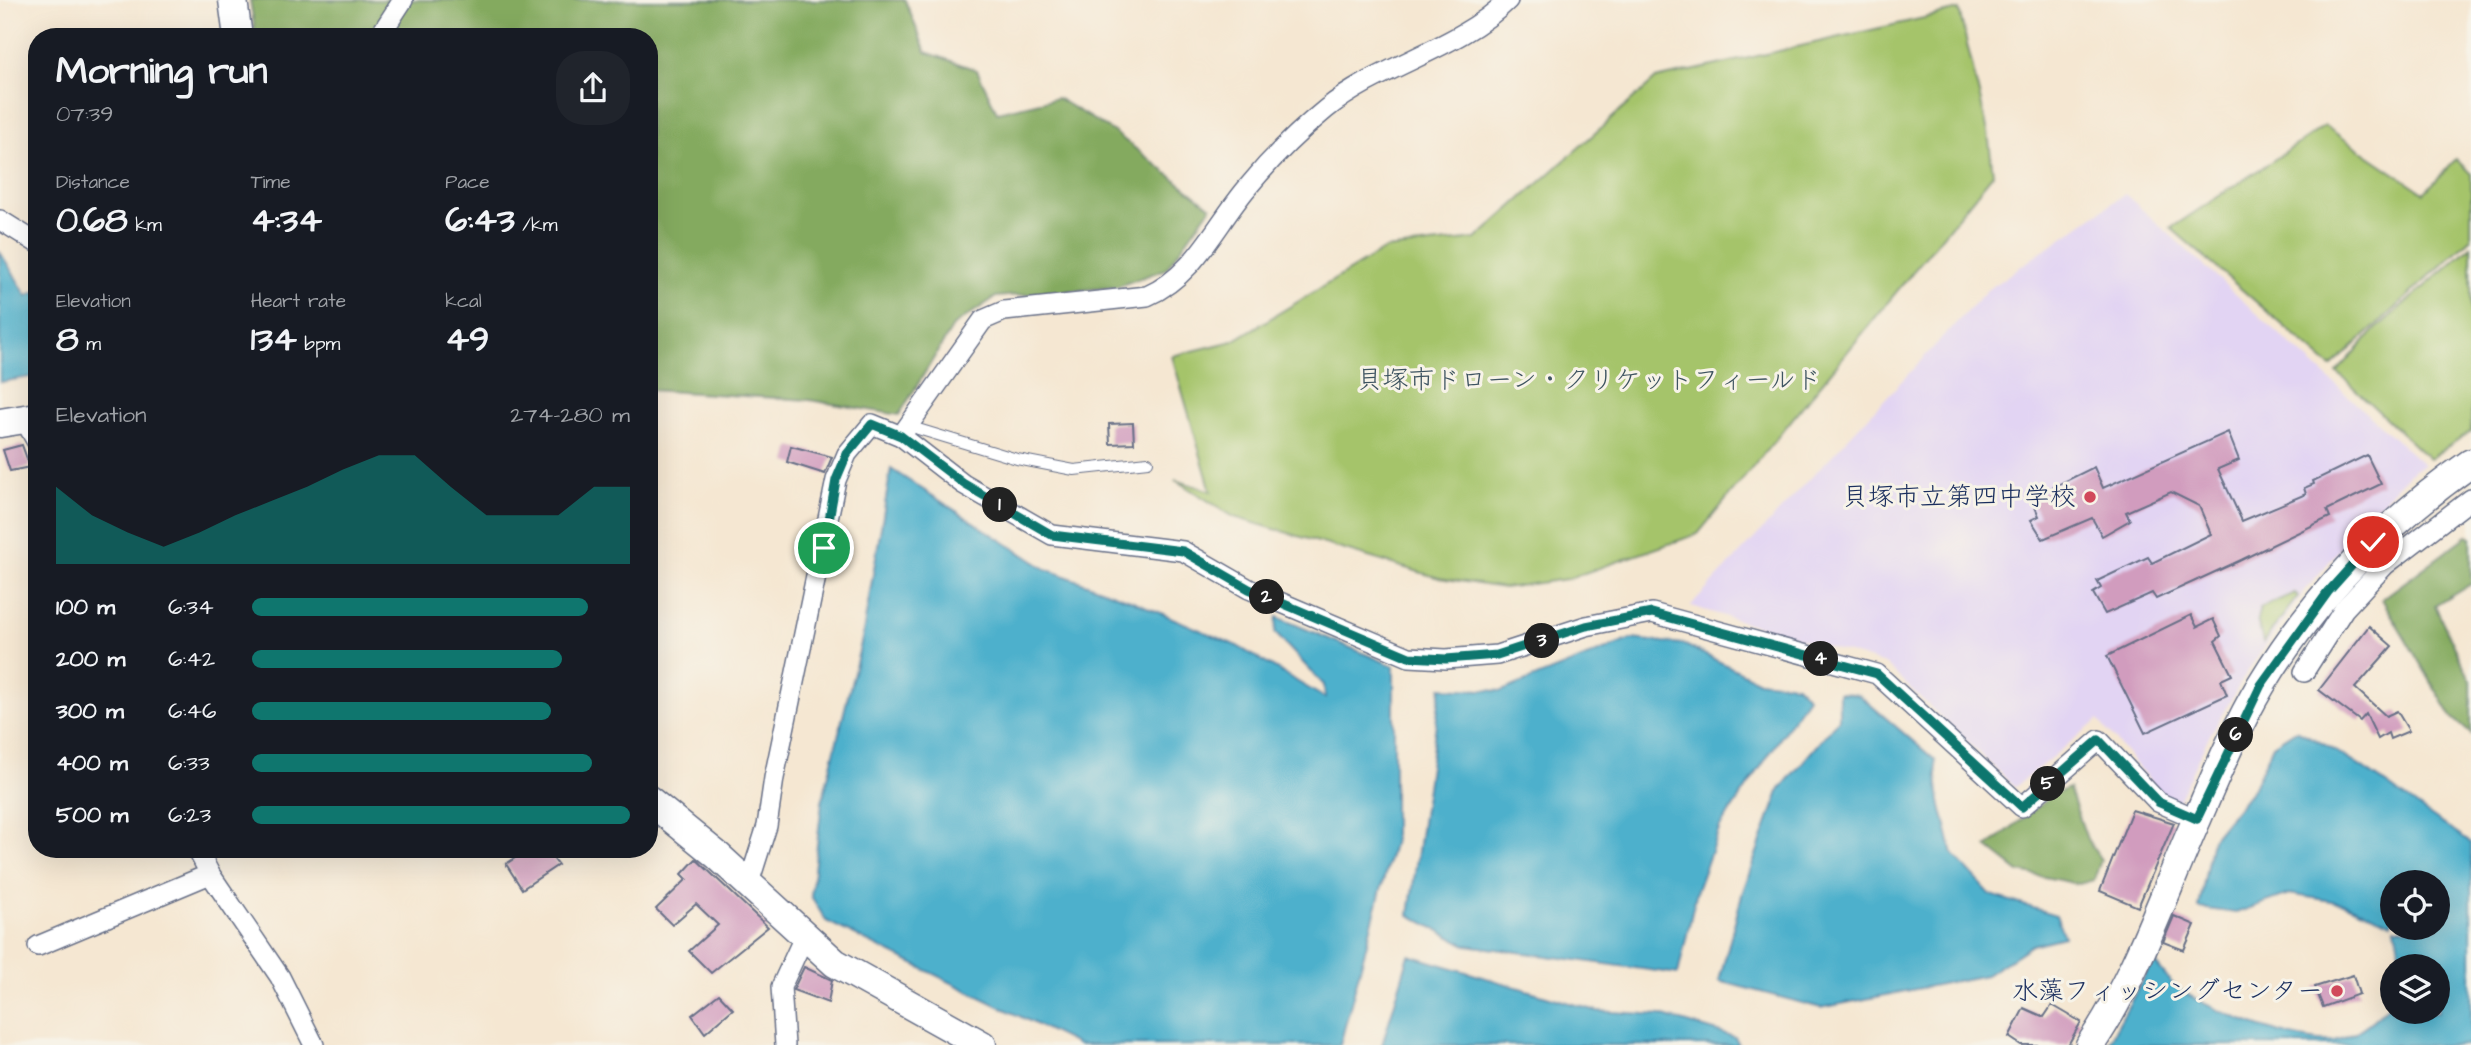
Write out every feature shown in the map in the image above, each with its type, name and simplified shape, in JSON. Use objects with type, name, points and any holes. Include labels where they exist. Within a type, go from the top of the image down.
[{"type":"street","points":[[233,0],[237,28]]},
{"type":"street","points":[[385,28],[403,0]]},
{"type":"street","points":[[910,432],[983,320],[1004,311],[1147,296],[1168,286],[1193,262],[1248,187],[1324,110],[1353,89],[1467,29],[1508,0]]},
{"type":"street","points":[[0,220],[28,237]]},
{"type":"street","points":[[748,886],[767,826],[774,778],[836,480],[847,454],[872,424],[910,432],[964,484],[1052,535],[1183,551],[1249,589],[1409,657],[1446,659],[1497,655],[1586,626],[1652,613],[1877,674],[2022,807],[2099,740],[2158,802],[2197,819]]},
{"type":"street","points":[[2304,672],[2341,595],[2373,542],[2425,495],[2471,463]]},
{"type":"street","points":[[2090,1045],[2106,1021],[2142,948],[2197,819],[2261,685],[2341,595],[2471,499]]},
{"type":"street","points":[[658,807],[718,856],[804,937],[859,978],[982,1045]]},
{"type":"street","points":[[202,858],[280,977],[314,1045]]},
{"type":"street","points":[[38,946],[210,874]]},
{"type":"street","points":[[785,1045],[781,987],[804,937]]},
{"type":"lane","points":[[910,432],[1017,459],[1074,470],[1148,462]]},
{"type":"shaded area","name":"貝塚市立第四中学校","points":[[2125,194],[2424,465],[2414,469],[2360,525],[2304,592],[2249,669],[2207,740],[2177,803],[2162,795],[2098,720],[2015,787],[1885,664],[1691,606],[1987,290]]},
{"type":"green space","points":[[250,0],[905,0],[926,52],[977,70],[997,112],[1057,98],[1114,132],[1211,207],[1166,269],[1116,287],[996,297],[954,325],[899,415],[809,400],[658,391],[658,28],[255,28]]},
{"type":"green space","name":"貝塚市ドローン・クリケットフィールド","points":[[1959,10],[1988,132],[1993,174],[1698,534],[1567,579],[1504,588],[1439,578],[1234,517],[1175,480],[1211,491],[1172,356],[1233,341],[1385,249],[1476,239],[1656,79]]},
{"type":"green space","points":[[2325,126],[2424,193],[2456,159],[2471,174],[2471,238],[2331,367],[2171,228]]},
{"type":"green space","points":[[2471,246],[2471,431],[2429,459],[2337,372],[2377,328]]},
{"type":"green space","points":[[2467,536],[2471,538],[2471,584],[2435,606],[2471,681],[2471,734],[2452,717],[2382,599]]},
{"type":"green space","points":[[2295,593],[2298,596],[2263,642],[2257,619],[2260,608]]},
{"type":"green space","points":[[2069,788],[2087,839],[2101,860],[2094,880],[2079,884],[2019,872],[1987,847],[2054,794]]},
{"type":"water","points":[[0,252],[28,296],[28,377],[0,382]]},
{"type":"water","points":[[891,469],[1046,569],[1133,601],[1237,646],[1325,698],[1324,685],[1275,633],[1277,617],[1394,666],[1394,840],[1340,1045],[1078,1045],[826,921],[811,896],[822,802],[862,639]]},
{"type":"water","points":[[1631,639],[1683,644],[1759,681],[1797,685],[1808,697],[1720,827],[1697,890],[1678,974],[1466,945],[1409,915],[1441,688],[1502,691]]},
{"type":"water","points":[[1839,693],[1859,695],[1935,760],[1940,802],[1953,854],[1991,895],[2056,915],[2064,937],[2032,945],[1986,975],[1821,1008],[1719,981],[1743,891],[1780,789],[1839,719]]},
{"type":"water","points":[[2296,730],[2364,769],[2471,843],[2471,1045],[2107,1045],[2153,961],[2174,985],[2206,1004],[2252,1024],[2298,1037],[2319,1041],[2343,1039],[2380,1014],[2380,1024],[2450,1024],[2450,954],[2400,954],[2398,940],[2450,940],[2450,870],[2380,870],[2380,918],[2344,903],[2289,894],[2236,913],[2199,908],[2212,839],[2253,789],[2273,745]]},
{"type":"water","points":[[1409,955],[1597,1011],[1661,1015],[1735,1037],[1739,1045],[1382,1045]]},
{"type":"building","points":[[1133,423],[1134,443],[1110,444],[1109,424]]},
{"type":"building","points":[[2228,432],[2239,460],[2218,469],[2242,521],[2306,494],[2304,488],[2314,484],[2313,481],[2367,455],[2381,484],[2327,510],[2330,517],[2239,561],[2156,599],[2152,593],[2105,614],[2093,593],[2101,588],[2097,581],[2148,557],[2152,563],[2211,534],[2199,506],[2171,492],[2126,512],[2130,520],[2102,536],[2092,518],[2043,539],[2031,520],[2039,516],[2031,498],[2094,467],[2103,488]]},
{"type":"building","points":[[22,445],[28,467],[10,471],[3,450]]},
{"type":"building","points":[[791,446],[832,457],[825,474],[787,462]]},
{"type":"building","points":[[2191,615],[2197,627],[2213,619],[2221,636],[2215,641],[2232,675],[2221,680],[2227,695],[2145,733],[2107,656]]},
{"type":"building","points":[[2369,626],[2392,646],[2355,688],[2386,716],[2397,711],[2409,731],[2390,739],[2388,733],[2378,739],[2366,714],[2360,721],[2319,690]]},
{"type":"building","points":[[2132,810],[2174,823],[2138,907],[2100,891]]},
{"type":"building","points":[[515,858],[553,858],[558,865],[522,889],[506,864]]},
{"type":"building","points":[[696,859],[768,927],[711,973],[689,951],[718,925],[696,904],[672,925],[656,909],[687,879],[682,874]]},
{"type":"building","points":[[2174,916],[2195,925],[2184,950],[2163,942]]},
{"type":"building","points":[[804,967],[832,980],[828,1003],[793,990]]},
{"type":"building","name":"水藻フィッシングセンター","points":[[2353,975],[2359,994],[2323,1007],[2315,987]]},
{"type":"building","points":[[719,994],[733,1009],[705,1033],[692,1015]]},
{"type":"building","points":[[2052,1005],[2081,1022],[2068,1045],[2021,1045],[2009,1037],[2024,1008],[2044,1017]]},
{"type":"place","name":"貝塚市立第四中学校","points":[[2090,497]]},
{"type":"place","name":"水藻フィッシングセンター","points":[[2337,991]]},
{"type":"route","points":[[824,548],[836,480],[847,454],[872,424],[901,436],[964,484],[1052,535],[1183,551],[1249,589],[1409,657],[1446,659],[1497,655],[1586,626],[1652,613],[1877,674],[2022,807],[2099,740],[2158,802],[2197,819],[2261,685],[2328,592],[2373,542]]}]
